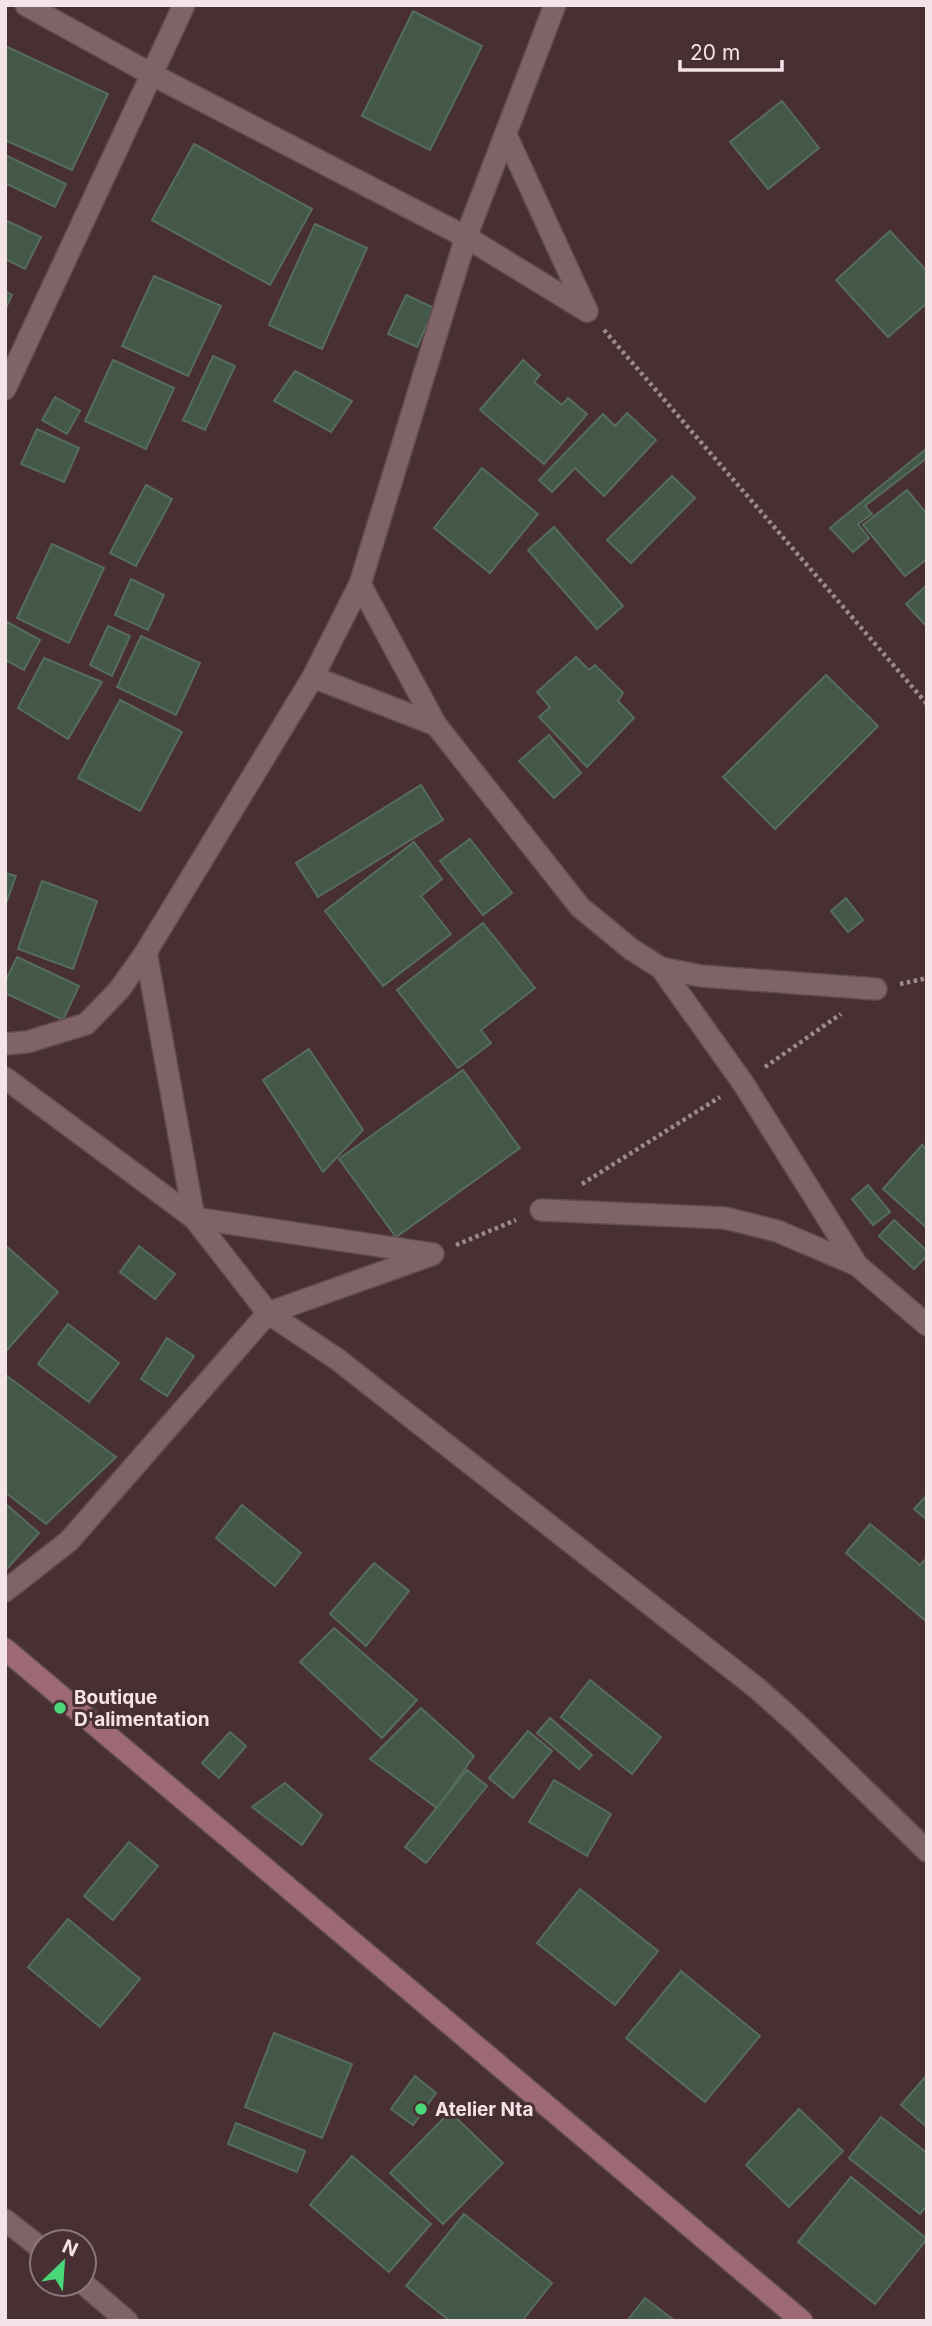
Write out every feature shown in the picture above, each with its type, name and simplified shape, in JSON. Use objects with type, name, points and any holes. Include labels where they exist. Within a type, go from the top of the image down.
[{"type":"main road","points":[[5,1649],[802,2321]]},
{"type":"street","points":[[26,5],[151,74],[466,237],[587,311]]},
{"type":"street","points":[[5,389],[184,5]]},
{"type":"street","points":[[5,1044],[27,1042],[86,1024],[119,990],[146,952],[313,677],[360,584],[466,237],[555,5]]},
{"type":"street","points":[[506,135],[587,311]]},
{"type":"street","points":[[360,584],[436,724],[580,907],[631,949],[661,968],[701,976],[876,989]]},
{"type":"street","points":[[313,677],[436,724]]},
{"type":"street","points":[[146,952],[194,1217]]},
{"type":"street","points":[[661,968],[743,1083],[857,1265]]},
{"type":"street","points":[[5,1078],[194,1217],[268,1313],[337,1359],[758,1689],[927,1852]]},
{"type":"street","points":[[541,1210],[725,1217],[778,1231],[857,1265],[927,1325]]},
{"type":"street","points":[[194,1217],[433,1254]]},
{"type":"street","points":[[5,1591],[69,1541],[268,1313],[433,1254]]},
{"type":"street","points":[[5,2221],[28,2238]]},
{"type":"street","points":[[98,2296],[127,2321]]},
{"type":"path","points":[[587,311],[927,704]]},
{"type":"path","points":[[433,1254],[541,1210],[743,1083],[876,989],[927,978]]},
{"type":"building","points":[[413,11],[482,46],[430,150],[362,116]]},
{"type":"building","points":[[5,46],[108,94],[72,170],[5,140]]},
{"type":"building","points":[[782,101],[819,148],[768,189],[730,142]]},
{"type":"building","points":[[194,144],[312,209],[270,285],[152,220]]},
{"type":"building","points":[[5,155],[66,184],[55,207],[5,183]]},
{"type":"building","points":[[5,220],[41,237],[25,269],[5,259]]},
{"type":"building","points":[[315,224],[367,248],[322,349],[269,325]]},
{"type":"building","points":[[890,231],[927,271],[927,303],[888,337],[836,280]]},
{"type":"building","points":[[154,276],[221,306],[188,376],[122,346]]},
{"type":"building","points":[[5,291],[12,295],[5,310]]},
{"type":"building","points":[[406,295],[434,308],[417,347],[388,334]]},
{"type":"building","points":[[213,356],[235,366],[205,430],[183,420]]},
{"type":"building","points":[[113,360],[174,388],[146,449],[85,421]]},
{"type":"building","points":[[523,360],[540,375],[534,382],[562,405],[568,398],[587,414],[544,464],[480,410]]},
{"type":"building","points":[[295,371],[352,401],[331,432],[274,401]]},
{"type":"building","points":[[55,397],[80,411],[67,434],[42,420]]},
{"type":"building","points":[[627,413],[656,440],[604,496],[575,468],[552,492],[539,480],[603,414],[615,426]]},
{"type":"building","points":[[37,429],[79,448],[64,482],[21,464]]},
{"type":"building","points":[[927,448],[927,458],[865,506],[872,514],[858,524],[869,538],[853,552],[830,528]]},
{"type":"building","points":[[482,468],[538,514],[490,573],[434,528]]},
{"type":"building","points":[[672,476],[695,498],[631,563],[607,540]]},
{"type":"building","points":[[146,485],[172,499],[136,566],[110,553]]},
{"type":"building","points":[[907,490],[927,514],[927,559],[905,576],[863,525]]},
{"type":"building","points":[[554,527],[623,606],[597,629],[528,550]]},
{"type":"building","points":[[52,544],[104,568],[69,643],[17,618]]},
{"type":"building","points":[[131,579],[164,595],[148,630],[115,615]]},
{"type":"building","points":[[927,585],[927,627],[906,604]]},
{"type":"building","points":[[5,621],[40,640],[24,670],[5,660]]},
{"type":"building","points":[[108,626],[130,636],[112,676],[90,665]]},
{"type":"building","points":[[141,636],[200,663],[176,715],[117,687]]},
{"type":"building","points":[[576,657],[589,670],[595,665],[623,693],[618,701],[634,718],[587,767],[539,717],[550,707],[537,692]]},
{"type":"building","points":[[44,658],[102,682],[68,739],[18,708]]},
{"type":"building","points":[[826,675],[878,726],[775,829],[723,777]]},
{"type":"building","points":[[120,700],[182,732],[140,811],[78,778]]},
{"type":"building","points":[[549,735],[581,773],[554,798],[519,761]]},
{"type":"building","points":[[421,785],[443,820],[318,897],[296,863]]},
{"type":"building","points":[[470,839],[512,893],[483,915],[440,861]]},
{"type":"building","points":[[414,842],[442,879],[421,896],[451,934],[383,986],[325,911]]},
{"type":"building","points":[[5,873],[16,876],[5,906]]},
{"type":"building","points":[[42,881],[97,901],[73,969],[18,949]]},
{"type":"building","points":[[846,898],[863,920],[848,932],[831,911]]},
{"type":"building","points":[[483,923],[535,988],[481,1030],[491,1043],[458,1068],[397,990]]},
{"type":"building","points":[[17,957],[79,986],[63,1020],[5,993],[5,982]]},
{"type":"building","points":[[309,1049],[363,1130],[323,1172],[263,1080]]},
{"type":"building","points":[[463,1070],[520,1148],[396,1237],[339,1159]]},
{"type":"building","points":[[922,1145],[927,1150],[927,1228],[883,1189]]},
{"type":"building","points":[[868,1185],[890,1212],[873,1225],[852,1199]]},
{"type":"building","points":[[894,1220],[927,1251],[927,1256],[914,1269],[879,1236]]},
{"type":"building","points":[[5,1245],[58,1292],[7,1350],[5,1349]]},
{"type":"building","points":[[139,1246],[175,1274],[155,1299],[120,1272]]},
{"type":"building","points":[[68,1324],[119,1363],[89,1402],[38,1364]]},
{"type":"building","points":[[167,1338],[194,1356],[167,1396],[141,1379]]},
{"type":"building","points":[[7,1376],[116,1457],[46,1524],[5,1492]]},
{"type":"building","points":[[927,1495],[927,1520],[914,1509]]},
{"type":"building","points":[[7,1505],[39,1533],[5,1571],[5,1507]]},
{"type":"building","points":[[242,1505],[301,1553],[275,1586],[216,1538]]},
{"type":"building","points":[[870,1524],[920,1565],[927,1558],[927,1622],[846,1553]]},
{"type":"building","points":[[374,1563],[409,1591],[366,1646],[330,1614]]},
{"type":"building","points":[[334,1628],[417,1700],[382,1738],[300,1662]]},
{"type":"building","points":[[590,1680],[661,1737],[632,1774],[561,1717]]},
{"type":"building","points":[[421,1708],[474,1756],[437,1808],[370,1759]]},
{"type":"building","points":[[550,1718],[592,1755],[579,1769],[537,1733]]},
{"type":"building","points":[[528,1731],[552,1751],[513,1798],[489,1778]]},
{"type":"building","points":[[230,1732],[246,1746],[219,1778],[202,1763]]},
{"type":"building","points":[[467,1770],[487,1786],[426,1863],[405,1847]]},
{"type":"building","points":[[554,1780],[611,1814],[587,1856],[529,1822]]},
{"type":"building","points":[[285,1783],[322,1815],[302,1845],[252,1807]]},
{"type":"building","points":[[129,1842],[158,1866],[113,1920],[84,1896]]},
{"type":"building","points":[[580,1889],[658,1951],[615,2005],[537,1943]]},
{"type":"building","points":[[68,1919],[140,1979],[100,2027],[28,1967]]},
{"type":"building","points":[[681,1971],[760,2036],[705,2102],[626,2038]]},
{"type":"building","points":[[274,2033],[352,2064],[322,2138],[245,2107]]},
{"type":"building","points":[[927,2075],[927,2127],[901,2105]]},
{"type":"building","points":[[415,2076],[436,2093],[413,2125],[391,2109]]},
{"type":"building","points":[[799,2109],[843,2151],[789,2207],[746,2165]]},
{"type":"building","points":[[450,2112],[503,2163],[443,2224],[390,2173]]},
{"type":"building","points":[[881,2117],[927,2153],[927,2205],[920,2214],[849,2158]]},
{"type":"building","points":[[236,2123],[305,2151],[297,2172],[228,2144]]},
{"type":"building","points":[[352,2156],[431,2224],[389,2272],[310,2205]]},
{"type":"building","points":[[851,2177],[927,2239],[875,2304],[798,2242]]},
{"type":"building","points":[[464,2214],[552,2283],[522,2321],[450,2321],[406,2286]]},
{"type":"building","points":[[645,2298],[675,2321],[627,2321]]},
{"type":"place","name":"Boutique D'alimentation","points":[[60,1708]]},
{"type":"place","name":"Atelier Nta","points":[[421,2109]]}]
